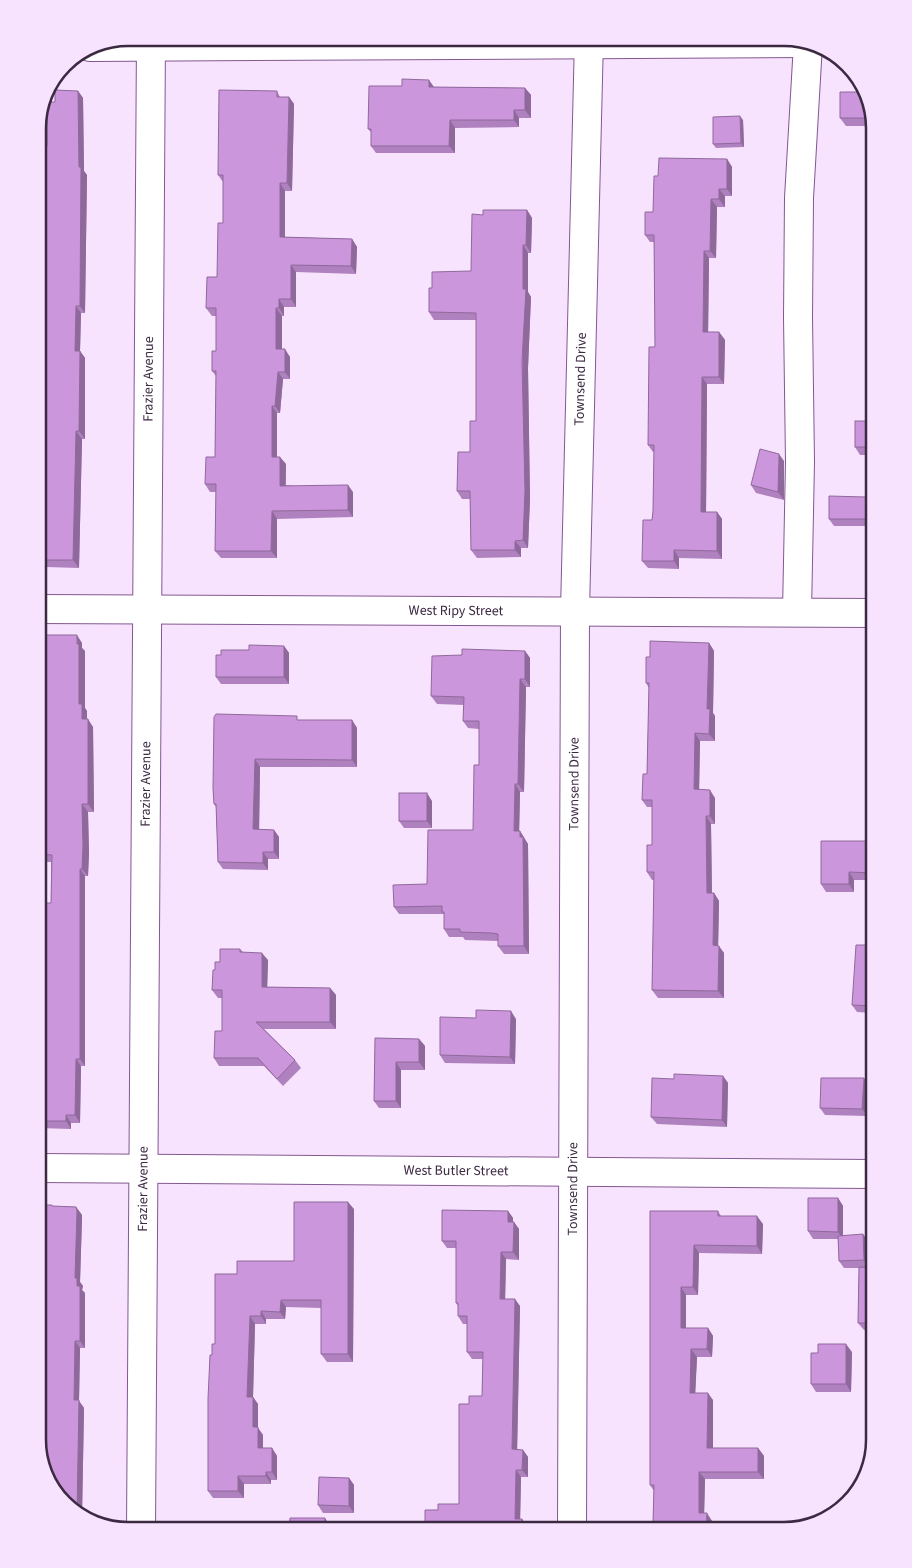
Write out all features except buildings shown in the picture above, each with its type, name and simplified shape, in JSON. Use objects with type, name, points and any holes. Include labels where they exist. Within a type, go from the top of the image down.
[{"type":"street","name":"Frazier Avenue","points":[[141,1522],[151,46]]},
{"type":"street","name":"Townsend Drive","points":[[572,1522],[575,1172],[575,611],[589,46]]},
{"type":"street","points":[[797,612],[800,462],[799,198],[807,50]]},
{"type":"street","name":"West Ripy Street","points":[[46,609],[866,613]]},
{"type":"street","name":"West Butler Street","points":[[46,1168],[866,1174]]}]
